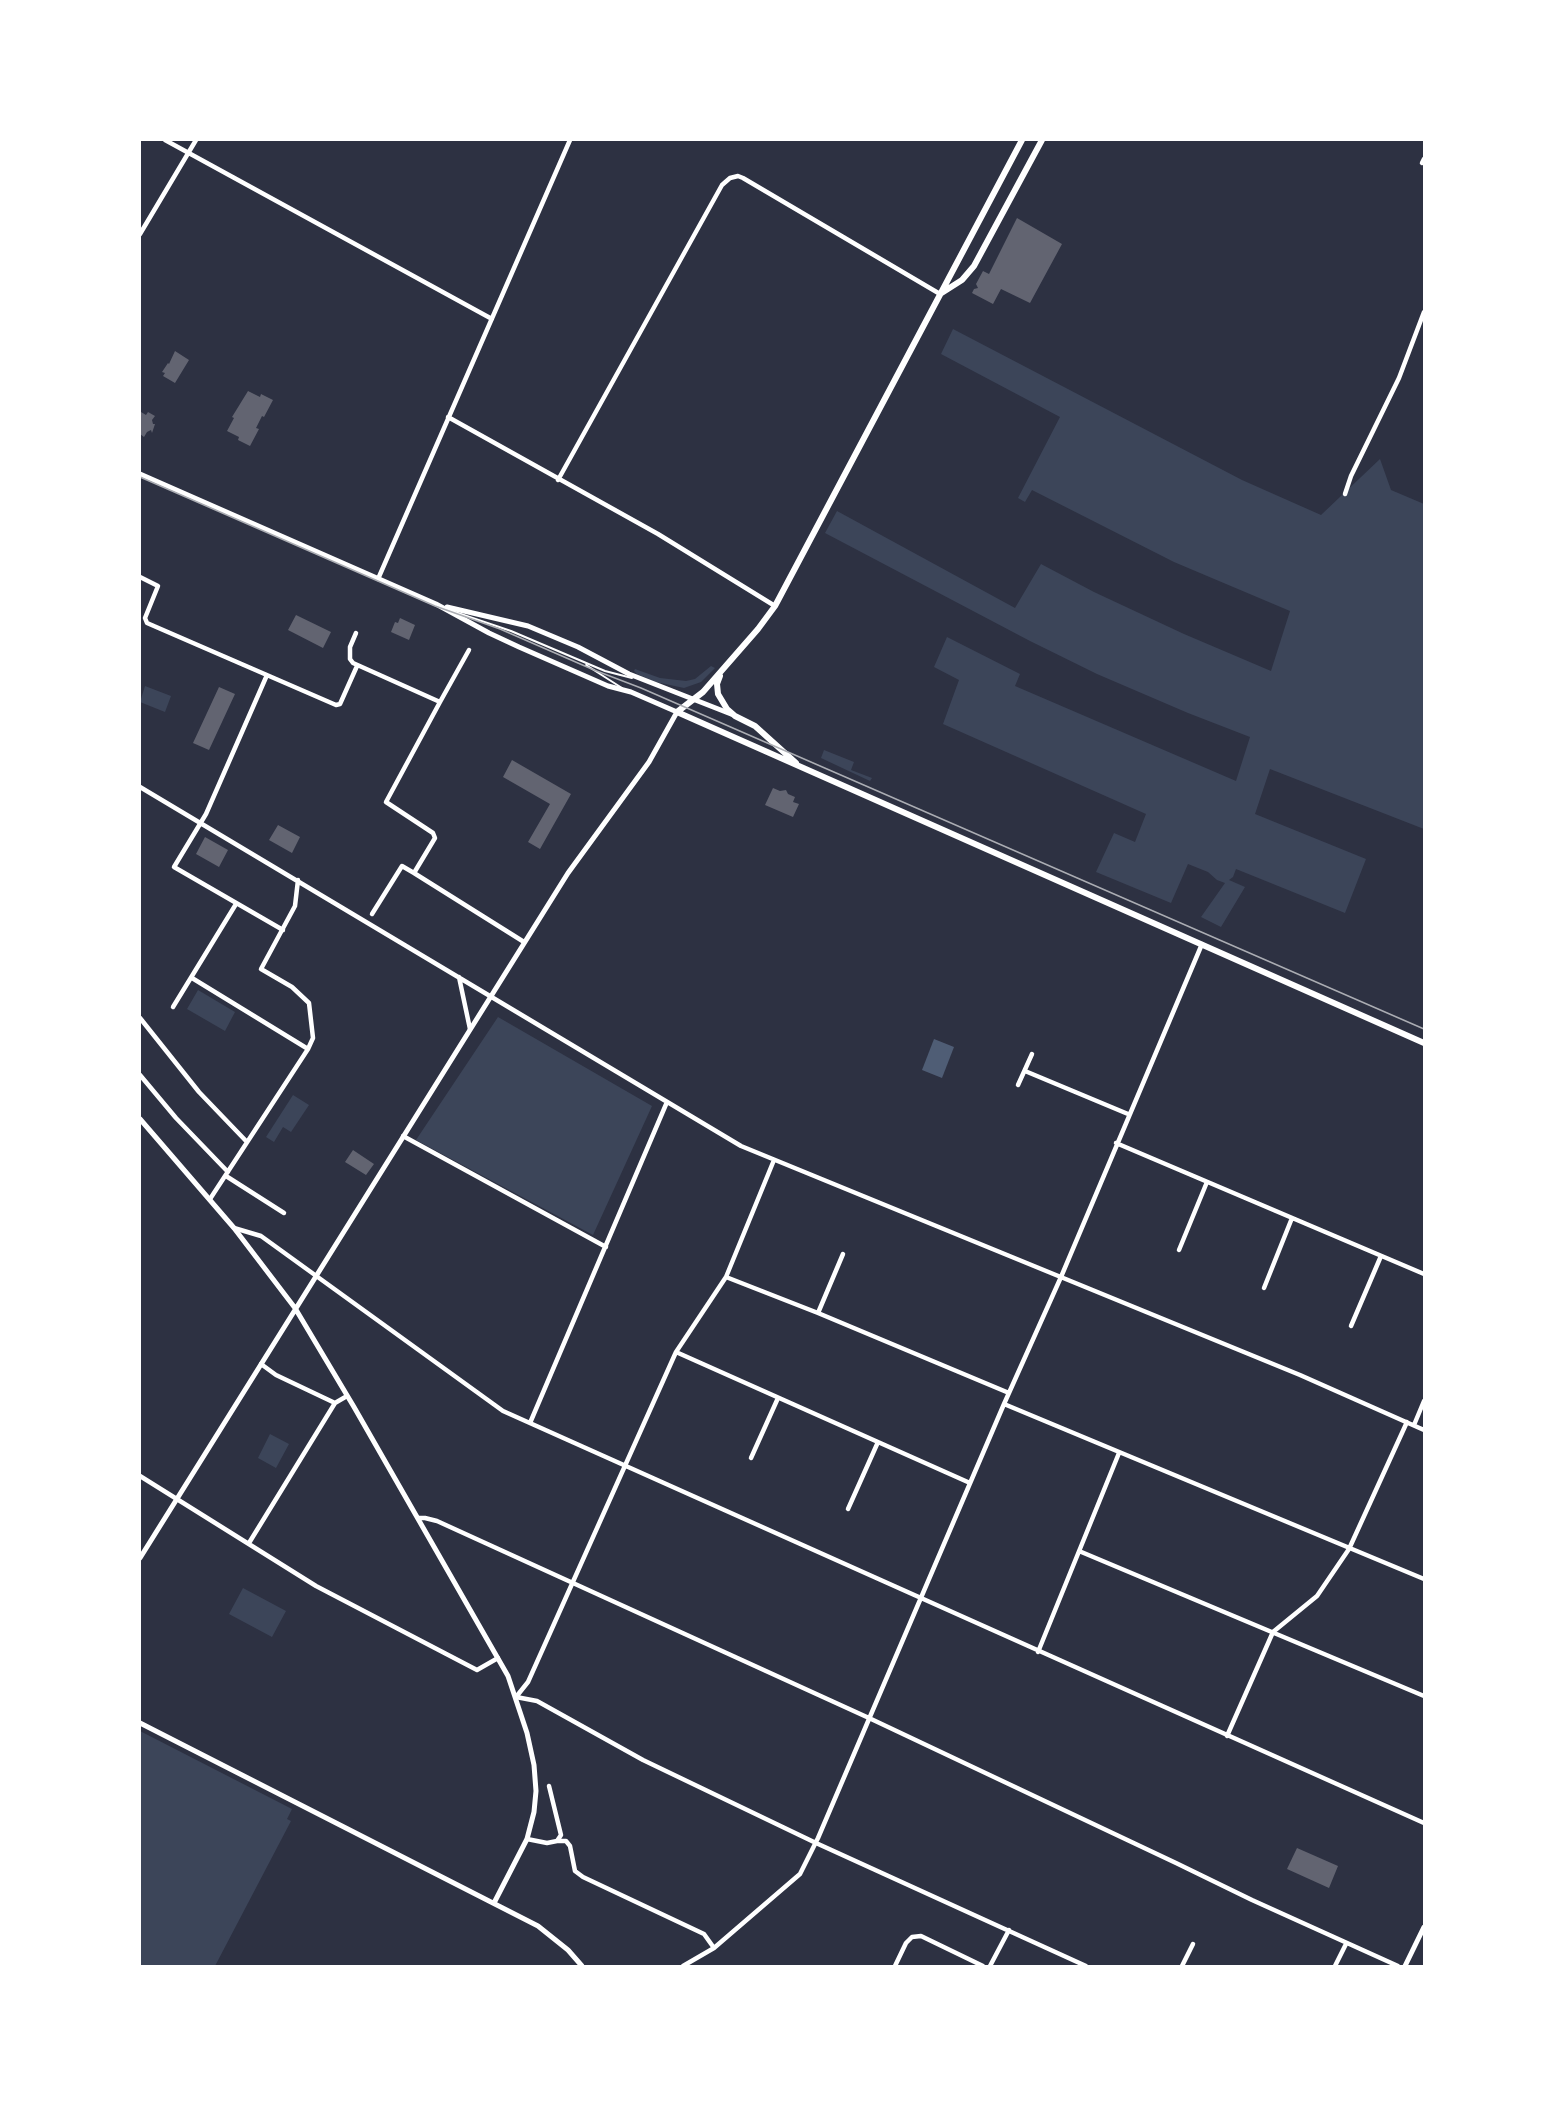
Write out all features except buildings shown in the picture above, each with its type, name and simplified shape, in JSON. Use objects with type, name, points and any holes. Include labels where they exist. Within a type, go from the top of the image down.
[{"type":"main road","points":[[677,712],[694,700],[722,670],[775,606],[1022,140]]},
{"type":"main road","points":[[940,294],[962,280],[974,266],[1042,140]]},
{"type":"main road","points":[[722,670],[717,684],[718,694],[723,704],[735,716],[755,726],[789,758],[810,773]]},
{"type":"main road","points":[[677,712],[810,773],[1425,1043]]},
{"type":"street","points":[[165,140],[492,319]]},
{"type":"street","points":[[140,234],[196,140]]},
{"type":"street","points":[[378,579],[570,140]]},
{"type":"street","points":[[558,480],[722,186],[730,178],[738,176],[743,178],[940,294]]},
{"type":"street","points":[[1345,494],[1351,476],[1399,378],[1425,312]]},
{"type":"street","points":[[448,417],[658,534],[775,606]]},
{"type":"street","points":[[140,474],[436,604],[519,647],[608,686],[631,692],[677,712],[649,762],[568,873],[524,942],[140,1558]]},
{"type":"street","points":[[140,577],[158,586],[145,618],[147,623],[338,705],[357,666]]},
{"type":"street","points":[[436,604],[530,627],[578,647],[610,666],[735,716]]},
{"type":"street","points":[[356,633],[350,647],[350,658],[357,666],[440,702]]},
{"type":"street","points":[[414,873],[435,835],[386,802],[469,650]]},
{"type":"street","points":[[267,675],[201,822],[174,867],[283,930]]},
{"type":"street","points":[[140,786],[741,1146],[1300,1375],[1425,1430]]},
{"type":"street","points":[[372,914],[402,866],[524,942]]},
{"type":"street","points":[[210,1199],[309,1049],[313,1038],[309,1002],[292,987],[261,969],[295,906],[298,880]]},
{"type":"street","points":[[173,1007],[236,904]]},
{"type":"street","points":[[683,1966],[714,1948],[800,1874],[816,1843],[1004,1404],[1061,1277],[1128,1114],[1202,944]]},
{"type":"street","points":[[459,977],[470,1029]]},
{"type":"street","points":[[192,978],[309,1049]]},
{"type":"street","points":[[140,1018],[199,1092],[247,1142]]},
{"type":"street","points":[[1018,1085],[1032,1054]]},
{"type":"street","points":[[1025,1071],[1128,1114]]},
{"type":"street","points":[[140,1075],[227,1174],[284,1213]]},
{"type":"street","points":[[530,1424],[667,1102]]},
{"type":"street","points":[[140,1119],[234,1228],[295,1308],[508,1676],[527,1733],[534,1765],[536,1791],[534,1812],[526,1839],[494,1903]]},
{"type":"street","points":[[403,1136],[606,1247]]},
{"type":"street","points":[[1116,1143],[1425,1274]]},
{"type":"street","points":[[516,1697],[528,1682],[676,1352],[726,1278],[774,1160]]},
{"type":"street","points":[[1179,1250],[1207,1182]]},
{"type":"street","points":[[1264,1288],[1292,1218]]},
{"type":"street","points":[[234,1228],[261,1236],[503,1411],[1425,1823]]},
{"type":"street","points":[[818,1313],[843,1254]]},
{"type":"street","points":[[1351,1326],[1381,1256]]},
{"type":"street","points":[[726,1278],[818,1313],[1009,1393]]},
{"type":"street","points":[[676,1352],[970,1483]]},
{"type":"street","points":[[261,1364],[276,1375],[335,1403]]},
{"type":"street","points":[[249,1543],[335,1403],[347,1396]]},
{"type":"street","points":[[751,1458],[778,1398]]},
{"type":"street","points":[[1414,1425],[1425,1401]]},
{"type":"street","points":[[1004,1404],[1425,1580]]},
{"type":"street","points":[[1227,1736],[1273,1632],[1317,1596],[1349,1549],[1407,1422]]},
{"type":"street","points":[[848,1509],[878,1442]]},
{"type":"street","points":[[1038,1652],[1119,1453]]},
{"type":"street","points":[[140,1476],[316,1586],[477,1670],[498,1658]]},
{"type":"street","points":[[418,1518],[437,1521],[869,1719],[1346,1944],[1398,1966]]},
{"type":"street","points":[[1079,1551],[1425,1696]]},
{"type":"street","points":[[516,1697],[537,1701],[643,1760],[816,1843],[1086,1966]]},
{"type":"street","points":[[140,1724],[494,1903],[554,1937],[582,1966]]},
{"type":"street","points":[[549,1786],[561,1835],[557,1841]]},
{"type":"street","points":[[526,1839],[547,1843],[566,1841],[570,1846],[575,1871],[583,1877],[704,1934],[714,1948]]},
{"type":"street","points":[[1405,1966],[1425,1927]]},
{"type":"street","points":[[990,1966],[1009,1930]]},
{"type":"street","points":[[895,1966],[906,1943],[912,1937],[921,1936],[983,1966]]},
{"type":"street","points":[[1184,1966],[1193,1944]]},
{"type":"street","points":[[1335,1966],[1346,1944]]},
{"type":"lane","points":[[436,604],[512,631],[605,671],[644,680]]},
{"type":"lane","points":[[573,658],[631,692]]},
{"type":"shaded area","points":[[953,329],[1242,480],[1321,515],[1380,459],[1391,490],[1424,504],[1424,829],[1270,769],[1255,814],[1366,859],[1345,913],[1236,869],[1229,880],[1245,887],[1221,927],[1201,917],[1225,883],[1217,880],[1208,872],[1188,864],[1171,903],[1096,872],[1114,833],[1135,842],[1146,814],[943,724],[959,680],[934,667],[947,637],[1020,674],[1015,686],[1236,781],[1250,737],[1097,674],[825,533],[837,511],[1015,608],[1041,564],[1094,592],[1184,634],[1271,671],[1290,611],[1174,562],[1032,490],[1025,502],[1018,498],[1060,417],[941,354]]},
{"type":"shaded area","points":[[711,666],[715,668],[701,682],[684,688],[656,682],[634,671],[635,669],[660,678],[686,681],[695,679]]},
{"type":"shaded area","points":[[145,686],[171,696],[165,712],[140,702]]},
{"type":"shaded area","points":[[824,750],[854,762],[851,770],[872,778],[870,781],[821,758]]},
{"type":"shaded area","points":[[198,990],[235,1012],[225,1031],[187,1009]]},
{"type":"shaded area","points":[[498,1017],[652,1106],[593,1235],[416,1140]]},
{"type":"shaded area","points":[[934,1039],[954,1047],[942,1078],[922,1070]]},
{"type":"shaded area","points":[[293,1095],[309,1105],[291,1132],[283,1127],[274,1142],[266,1137]]},
{"type":"shaded area","points":[[270,1434],[289,1444],[276,1468],[258,1458]]},
{"type":"shaded area","points":[[243,1588],[286,1611],[272,1637],[229,1614]]},
{"type":"shaded area","points":[[140,1731],[292,1809],[287,1819],[291,1821],[215,1966],[140,1966]]},
{"type":"tram line","points":[[140,477],[435,606],[500,629],[641,688],[1424,1029]]}]
